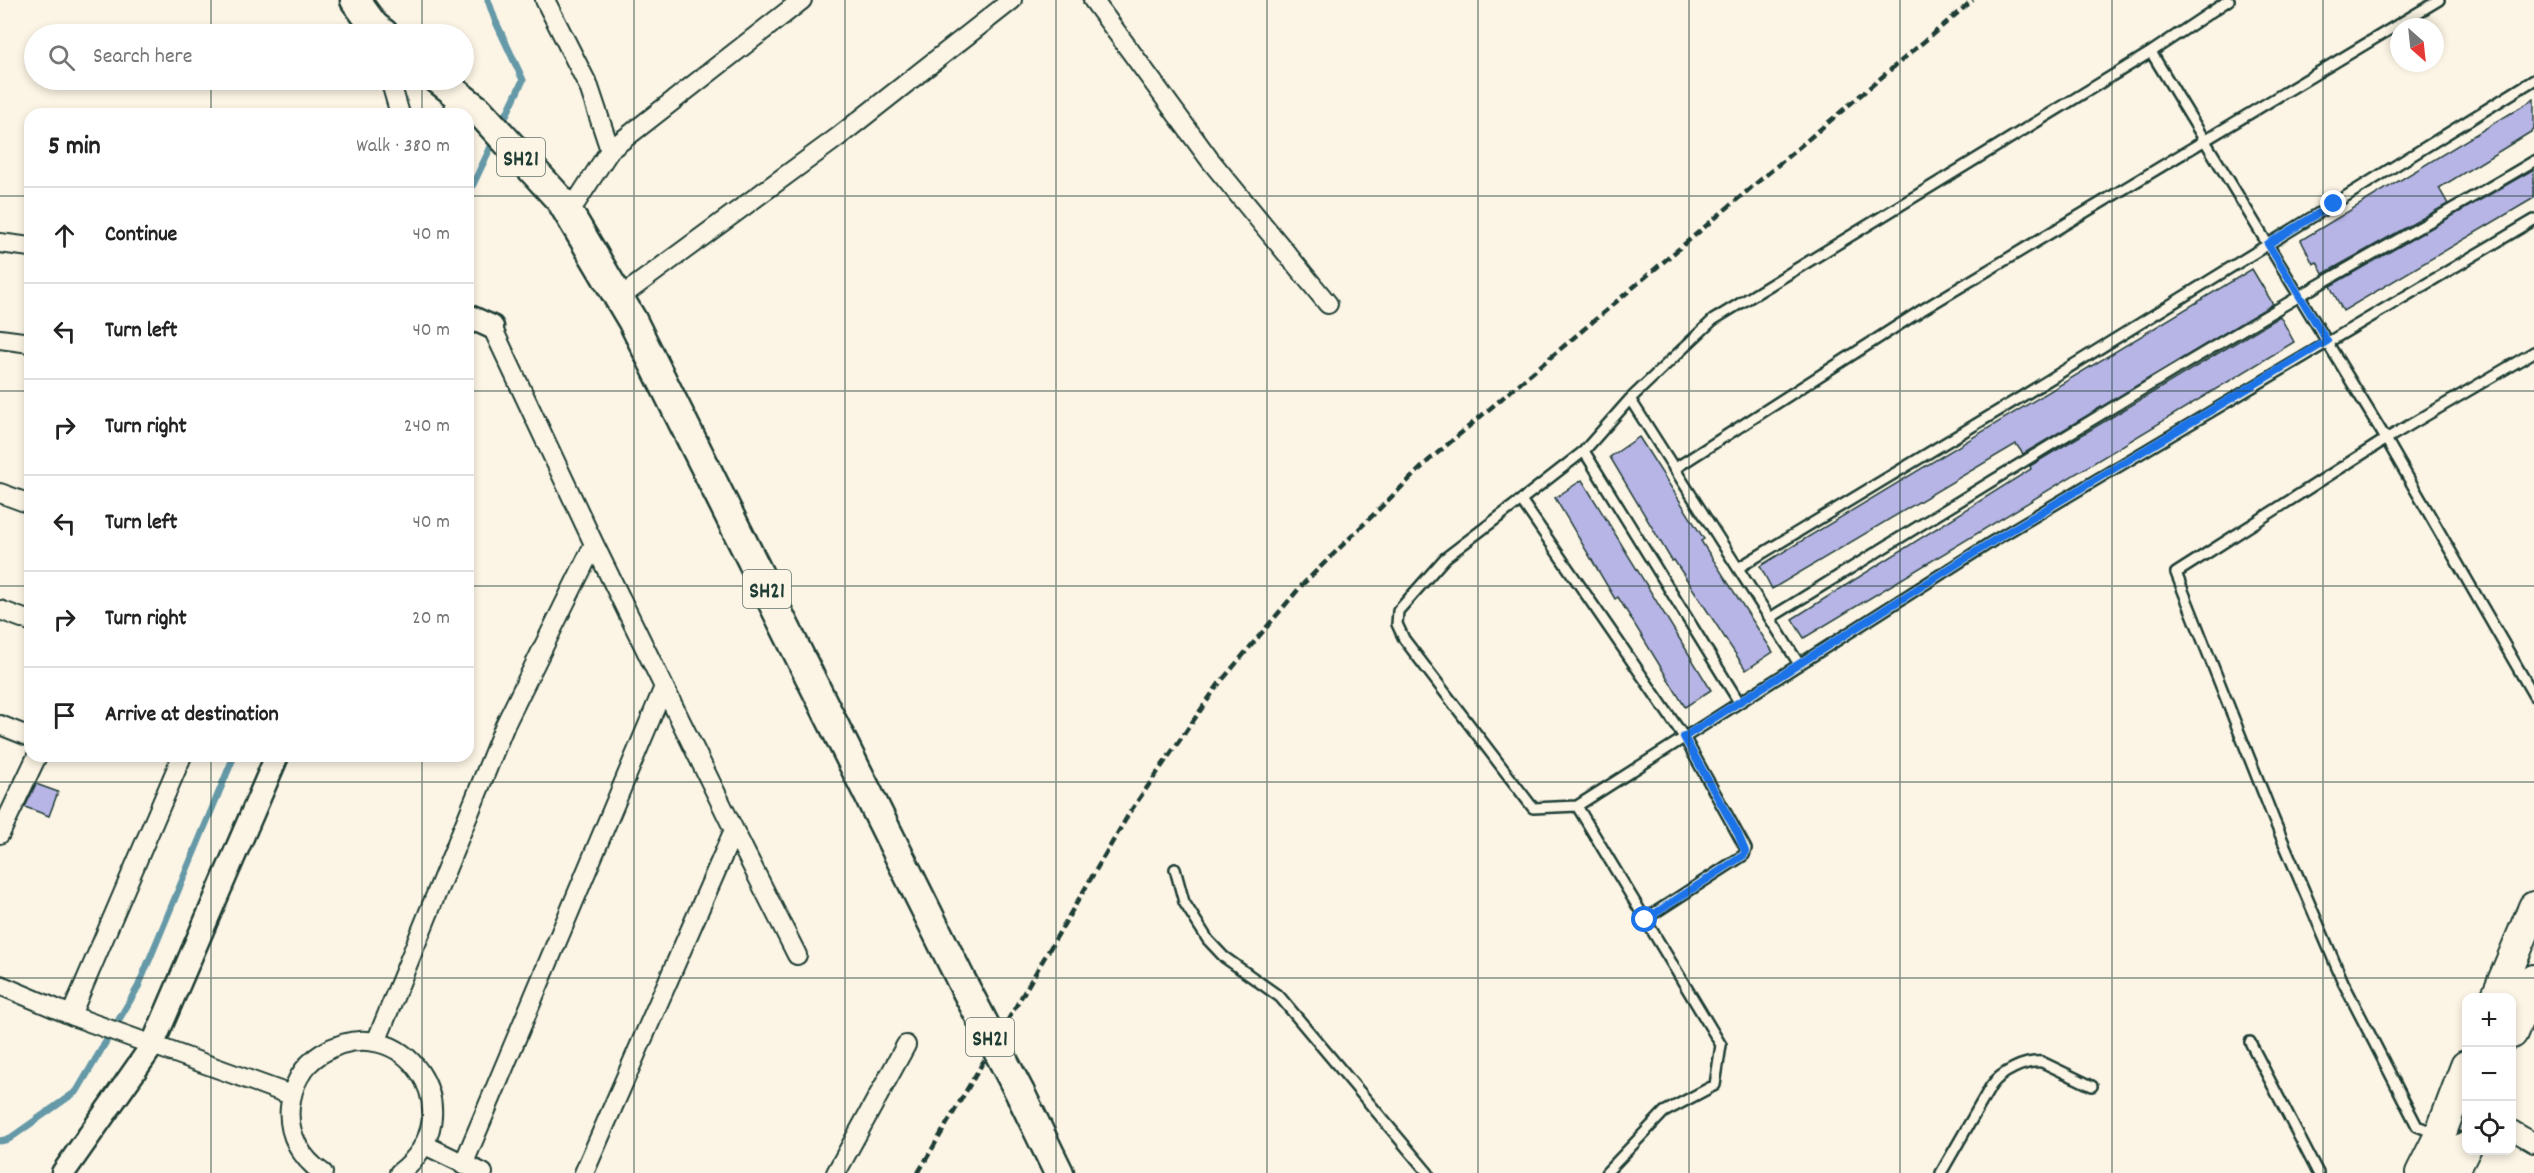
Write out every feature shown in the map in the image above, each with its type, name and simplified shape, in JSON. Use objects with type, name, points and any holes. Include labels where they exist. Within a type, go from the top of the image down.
[{"type":"highway","points":[[2498,993],[2534,907]]},
{"type":"highway","points":[[2516,1021],[2534,980]]},
{"type":"highway","points":[[2453,1173],[2453,1141],[2462,1089]]},
{"type":"highway","points":[[2421,1173],[2453,1141]]},
{"type":"main road","points":[[355,0],[372,24]]},
{"type":"main road","name":"SH21","points":[[474,117],[566,208],[619,298],[1059,1173]]},
{"type":"street","points":[[545,0],[589,87],[610,150]]},
{"type":"street","points":[[566,208],[610,150],[802,0]]},
{"type":"street","points":[[619,298],[838,137],[1012,0]]},
{"type":"street","points":[[1093,0],[1210,160],[1328,304]]},
{"type":"street","points":[[393,90],[398,108]]},
{"type":"street","points":[[0,243],[24,246]]},
{"type":"street","points":[[474,321],[492,327],[594,544],[797,955]]},
{"type":"street","points":[[0,339],[24,342]]},
{"type":"street","points":[[0,493],[24,502]]},
{"type":"street","points":[[376,1042],[505,724],[594,544]]},
{"type":"street","points":[[0,610],[24,619]]},
{"type":"street","points":[[463,1165],[664,687]]},
{"type":"street","points":[[0,725],[24,735]]},
{"type":"street","points":[[0,834],[34,762]]},
{"type":"street","points":[[75,1017],[180,762]]},
{"type":"street","points":[[63,1173],[144,1043],[274,762]]},
{"type":"street","points":[[584,1173],[734,830]]},
{"type":"street","points":[[0,985],[75,1017],[291,1095]]},
{"type":"street","points":[[323,1173],[302,1154],[292,1136],[289,1116],[291,1095],[299,1075],[314,1058],[332,1047],[354,1041],[376,1042],[396,1050],[414,1063],[427,1081],[433,1102],[433,1124],[425,1145],[413,1163],[399,1173]]},
{"type":"street","points":[[836,1173],[906,1045]]},
{"type":"street","points":[[2516,1133],[2534,1143]]},
{"type":"street","points":[[425,1145],[483,1173]]},
{"type":"lane","points":[[2229,0],[2151,52],[1713,320],[1630,399],[1584,451],[1445,558],[1398,611],[1397,624],[1404,639],[1533,808],[1577,806],[1993,541],[2534,220]]},
{"type":"lane","points":[[1674,469],[1922,310],[2206,142],[2439,0]]},
{"type":"lane","points":[[2151,52],[2386,439],[2534,696]]},
{"type":"lane","points":[[1738,568],[2026,394],[2534,80]]},
{"type":"lane","points":[[1770,618],[2299,296],[2462,205],[2534,161]]},
{"type":"lane","points":[[2453,1141],[2417,1126],[2343,982],[2274,820],[2176,573],[2386,439],[2534,352]]},
{"type":"lane","points":[[1630,399],[1799,664]]},
{"type":"lane","points":[[1584,451],[1739,702]]},
{"type":"lane","points":[[1521,500],[1684,737],[1738,834],[1745,851],[1744,855],[1645,920]]},
{"type":"lane","points":[[1577,806],[1721,1045],[1715,1085],[1664,1112],[1606,1173]]},
{"type":"lane","points":[[1175,869],[1184,902],[1208,940],[1224,957],[1280,997],[1428,1173]]},
{"type":"lane","points":[[2250,1042],[2318,1173]]},
{"type":"lane","points":[[1941,1173],[1991,1086],[1996,1080],[2014,1069],[2034,1061],[2042,1062],[2092,1086]]},
{"type":"building","points":[[2534,99],[2534,130],[2439,188],[2448,204],[2323,274],[2317,262],[2313,264],[2301,240]]},
{"type":"building","points":[[2534,169],[2534,198],[2343,311],[2330,286]]},
{"type":"building","points":[[2252,269],[2273,304],[2023,454],[2016,444],[1772,589],[1760,566]]},
{"type":"building","points":[[2280,316],[2294,342],[1804,638],[1792,619],[2031,469],[2030,466]]},
{"type":"building","points":[[1639,437],[1704,539],[1701,541],[1773,652],[1746,670],[1674,560],[1672,561],[1610,457]]},
{"type":"building","points":[[1582,480],[1711,690],[1685,707],[1618,597],[1615,599],[1555,498]]},
{"type":"building","points":[[36,784],[58,792],[49,816],[25,807]]},
{"type":"waterway","points":[[488,0],[523,80],[501,126]]},
{"type":"waterway","points":[[474,182],[495,138]]},
{"type":"waterway","points":[[0,1141],[9,1139],[77,1091],[138,987],[232,762]]},
{"type":"railway","points":[[918,1173],[1130,812],[1218,685],[1302,585],[1428,461],[1973,0]]},
{"type":"route","points":[[1645,920],[1744,855],[1745,851],[1745,847],[1684,737],[1993,541],[2327,341],[2268,244],[2334,204]]}]
